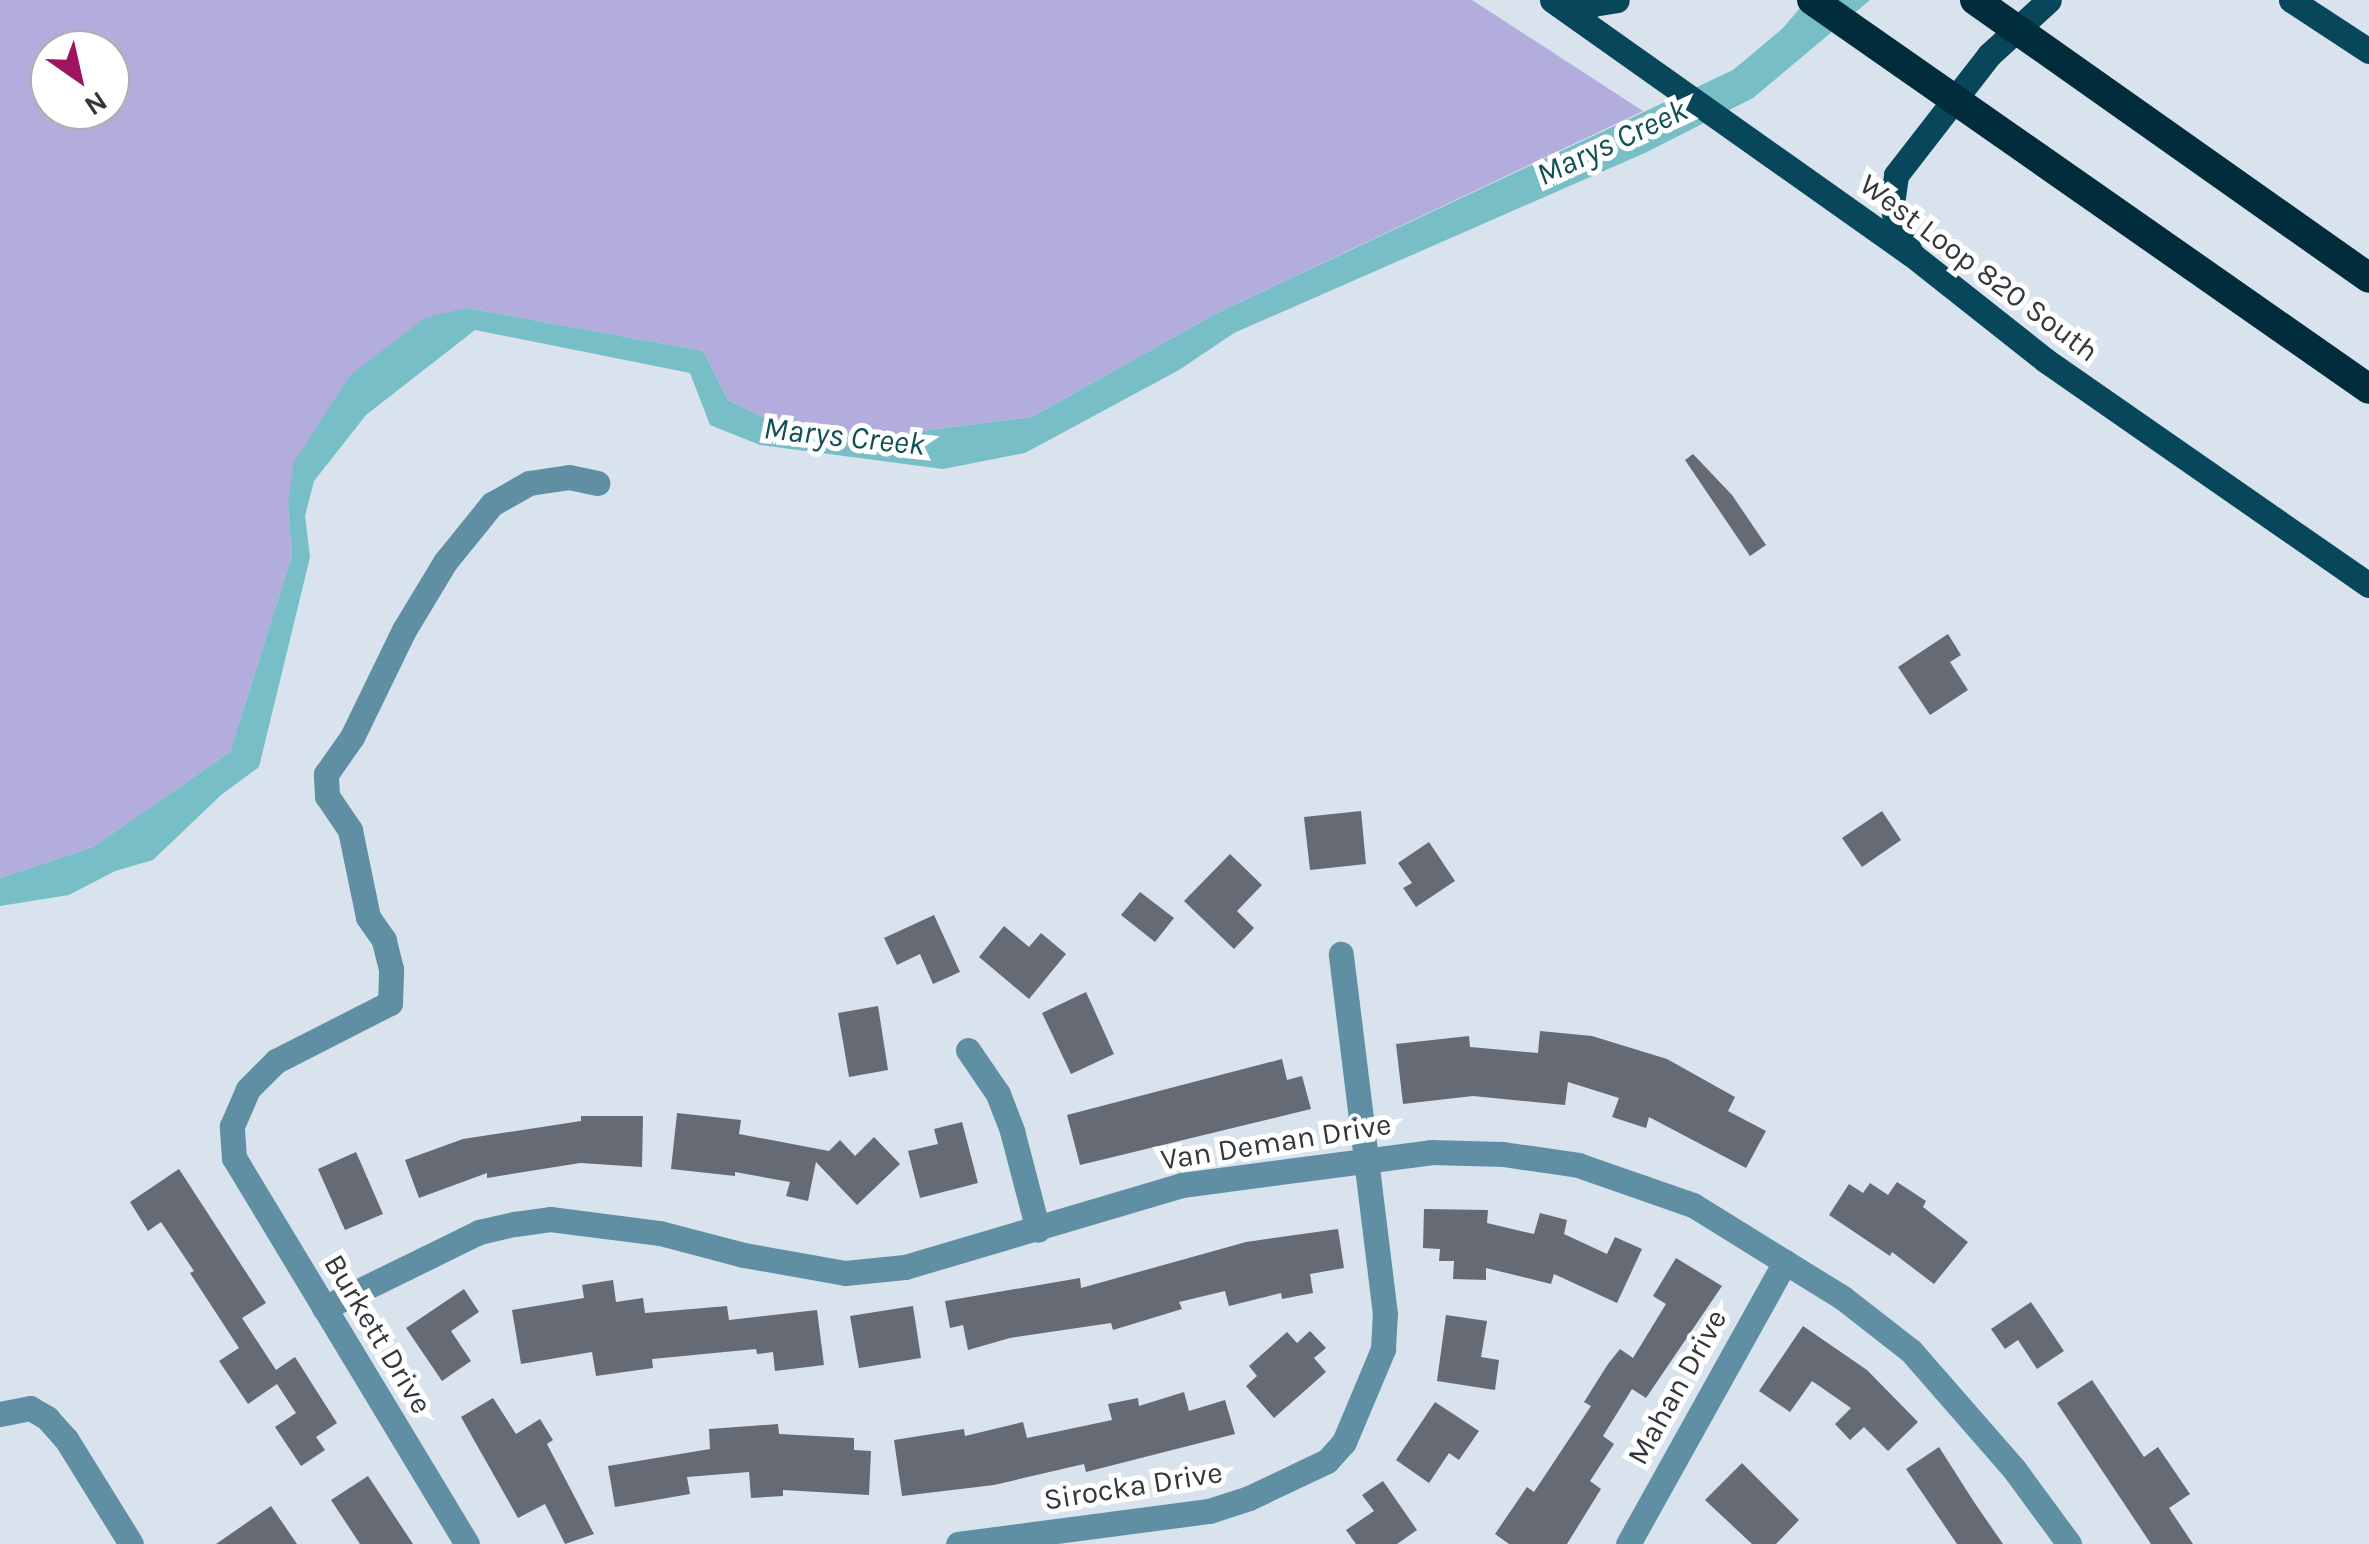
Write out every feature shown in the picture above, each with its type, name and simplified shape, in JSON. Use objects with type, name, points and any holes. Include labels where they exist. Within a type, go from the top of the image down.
[{"type":"highway","points":[[1812,0],[2369,390]]},
{"type":"highway","points":[[1975,0],[2369,278]]},
{"type":"main road","name":"West Loop 820 South","points":[[1552,0],[1911,254],[2045,360],[2369,585]]},
{"type":"main road","points":[[1582,0],[1594,4],[1617,0]]},
{"type":"main road","points":[[1911,254],[1896,224],[1892,204],[1896,176],[1990,55],[2049,0]]},
{"type":"main road","points":[[2291,0],[2369,51]]},
{"type":"street","name":"Burkett Drive","points":[[467,1544],[234,1158],[232,1126],[248,1088],[276,1061],[390,1003],[391,969],[384,940],[368,917],[350,830],[327,796],[326,774],[352,737],[404,630],[446,562],[492,504],[529,484],[569,477],[597,483]]},
{"type":"street","name":"Sirocka Drive","points":[[958,1544],[1209,1511],[1249,1498],[1328,1460],[1344,1442],[1383,1349],[1385,1314],[1341,954]]},
{"type":"street","points":[[968,1050],[998,1094],[1038,1230]]},
{"type":"street","name":"Van Deman Drive","points":[[324,1308],[479,1232],[550,1220],[660,1233],[744,1255],[844,1273],[905,1267],[1182,1185],[1368,1158],[1449,1152],[1578,1165],[1693,1205],[1843,1298],[1911,1352],[2004,1456],[2069,1544]]},
{"type":"street","name":"Mahan Drive","points":[[1639,1539],[1784,1262]]},
{"type":"street","points":[[0,1414],[30,1408],[48,1418],[131,1544]]},
{"type":"shaded area","points":[[0,0],[1472,0],[1643,111],[1215,314],[1032,417],[882,436],[773,422],[728,400],[703,351],[466,308],[350,375],[329,410],[288,506],[292,555],[230,752],[93,847],[0,878]]},
{"type":"water","name":"Marys Creek","points":[[1807,0],[1870,0],[1753,98],[1647,152],[1234,333],[1179,370],[1025,453],[943,469],[760,445],[710,425],[690,373],[475,330],[366,415],[314,481],[305,516],[310,557],[259,767],[221,795],[153,860],[115,871],[69,895],[0,906],[0,878],[93,847],[230,752],[292,555],[288,506],[293,464],[350,375],[425,318],[466,308],[703,351],[728,400],[773,422],[882,436],[1032,417],[1215,314],[1733,70],[1782,29]]},
{"type":"building","points":[[1693,454],[1732,495],[1766,545],[1750,556],[1685,460]]},
{"type":"building","points":[[1948,634],[1961,655],[1950,662],[1968,690],[1930,715],[1898,667]]},
{"type":"building","points":[[1361,811],[1366,864],[1310,870],[1304,817]]},
{"type":"building","points":[[1882,811],[1901,840],[1862,867],[1842,838]]},
{"type":"building","points":[[1429,842],[1455,881],[1416,907],[1403,888],[1412,883],[1398,863]]},
{"type":"building","points":[[1230,854],[1262,885],[1237,911],[1254,928],[1234,949],[1184,901]]},
{"type":"building","points":[[1140,892],[1174,918],[1155,942],[1121,915]]},
{"type":"building","points":[[934,915],[960,972],[933,984],[920,954],[897,965],[884,938]]},
{"type":"building","points":[[1004,926],[1029,947],[1041,933],[1066,954],[1029,999],[979,957]]},
{"type":"building","points":[[1086,992],[1114,1054],[1071,1074],[1042,1013]]},
{"type":"building","points":[[878,1006],[888,1070],[849,1077],[838,1013]]},
{"type":"building","points":[[1540,1031],[1592,1036],[1667,1059],[1735,1097],[1728,1111],[1766,1131],[1746,1168],[1649,1117],[1646,1128],[1612,1117],[1619,1098],[1568,1082],[1565,1105],[1473,1096],[1403,1104],[1396,1044],[1469,1036],[1470,1047],[1538,1053]]},
{"type":"building","points":[[1282,1059],[1287,1080],[1302,1076],[1311,1109],[1080,1165],[1067,1115]]},
{"type":"building","points":[[677,1113],[741,1120],[739,1134],[829,1151],[840,1140],[855,1156],[874,1137],[900,1164],[857,1205],[816,1162],[808,1201],[786,1196],[790,1182],[735,1172],[735,1176],[671,1169]]},
{"type":"building","points":[[581,1116],[643,1116],[642,1167],[580,1163],[487,1178],[487,1173],[419,1198],[405,1160],[463,1139],[581,1121]]},
{"type":"building","points":[[962,1122],[978,1183],[920,1198],[908,1151],[938,1144],[934,1129]]},
{"type":"building","points":[[356,1152],[383,1214],[345,1230],[318,1169]]},
{"type":"building","points":[[179,1169],[266,1303],[242,1318],[276,1370],[295,1357],[337,1423],[316,1437],[325,1450],[301,1466],[275,1427],[296,1413],[277,1384],[248,1404],[219,1361],[239,1348],[161,1222],[148,1231],[130,1202]]},
{"type":"building","points":[[1897,1182],[1926,1201],[1923,1207],[1968,1242],[1934,1284],[1892,1252],[1890,1256],[1829,1215],[1849,1184],[1863,1193],[1870,1183],[1888,1195]]},
{"type":"building","points":[[1424,1209],[1488,1210],[1487,1223],[1534,1234],[1540,1213],[1567,1220],[1564,1234],[1607,1254],[1615,1237],[1642,1249],[1617,1303],[1554,1274],[1551,1284],[1486,1268],[1486,1280],[1453,1279],[1454,1261],[1439,1261],[1440,1249],[1423,1248]]},
{"type":"building","points":[[1338,1229],[1344,1268],[1310,1274],[1313,1293],[1282,1299],[1281,1293],[1229,1306],[1225,1291],[1179,1302],[1182,1309],[1113,1330],[1111,1323],[1010,1338],[968,1350],[963,1325],[950,1328],[945,1301],[1080,1278],[1081,1288],[1246,1242]]},
{"type":"building","points":[[1676,1258],[1722,1286],[1646,1398],[1632,1389],[1603,1436],[1614,1444],[1590,1481],[1601,1489],[1567,1544],[1509,1544],[1495,1534],[1527,1487],[1534,1492],[1591,1406],[1584,1402],[1608,1364],[1620,1349],[1633,1358],[1666,1304],[1653,1296]]},
{"type":"building","points":[[613,1280],[616,1302],[643,1298],[645,1313],[727,1306],[729,1320],[817,1310],[824,1365],[775,1371],[773,1352],[757,1354],[756,1349],[652,1359],[653,1368],[596,1376],[592,1352],[521,1364],[512,1310],[584,1298],[582,1285]]},
{"type":"building","points":[[464,1289],[479,1312],[451,1331],[471,1361],[442,1381],[406,1328]]},
{"type":"building","points":[[2031,1302],[2064,1351],[2037,1369],[2018,1340],[2005,1349],[1991,1329]]},
{"type":"building","points":[[913,1306],[921,1358],[859,1368],[850,1316]]},
{"type":"building","points":[[1446,1315],[1487,1321],[1481,1357],[1499,1360],[1495,1390],[1437,1381]]},
{"type":"building","points":[[1803,1326],[1867,1370],[1918,1422],[1888,1451],[1864,1427],[1850,1440],[1835,1424],[1851,1408],[1812,1381],[1790,1412],[1759,1391]]},
{"type":"building","points":[[1310,1331],[1326,1348],[1314,1358],[1326,1372],[1274,1418],[1246,1386],[1257,1376],[1249,1366],[1287,1332],[1297,1343]]},
{"type":"building","points":[[2092,1380],[2144,1457],[2158,1447],[2190,1494],[2169,1508],[2193,1544],[2151,1544],[2057,1403]]},
{"type":"building","points":[[1184,1392],[1189,1411],[1225,1400],[1235,1434],[1086,1472],[1084,1464],[994,1485],[902,1496],[894,1440],[964,1429],[965,1436],[1023,1422],[1027,1438],[1112,1420],[1108,1404],[1138,1398],[1139,1406]]},
{"type":"building","points":[[493,1398],[516,1434],[540,1419],[553,1440],[547,1444],[594,1534],[565,1544],[545,1504],[518,1518],[461,1417]]},
{"type":"building","points":[[1435,1402],[1479,1431],[1459,1460],[1449,1453],[1429,1483],[1396,1460]]},
{"type":"building","points":[[778,1424],[779,1434],[854,1438],[854,1450],[871,1451],[869,1495],[783,1490],[783,1496],[751,1498],[749,1472],[687,1477],[690,1494],[615,1507],[608,1466],[710,1449],[709,1429]]},
{"type":"building","points":[[1939,1447],[2003,1544],[1957,1544],[1906,1469]]},
{"type":"building","points":[[1742,1463],[1799,1520],[1776,1544],[1752,1544],[1705,1500]]},
{"type":"building","points":[[368,1476],[413,1544],[360,1544],[331,1500]]},
{"type":"building","points":[[1383,1481],[1417,1530],[1397,1544],[1356,1544],[1346,1530],[1374,1511],[1362,1495]]},
{"type":"building","points":[[271,1506],[297,1544],[216,1544]]}]
